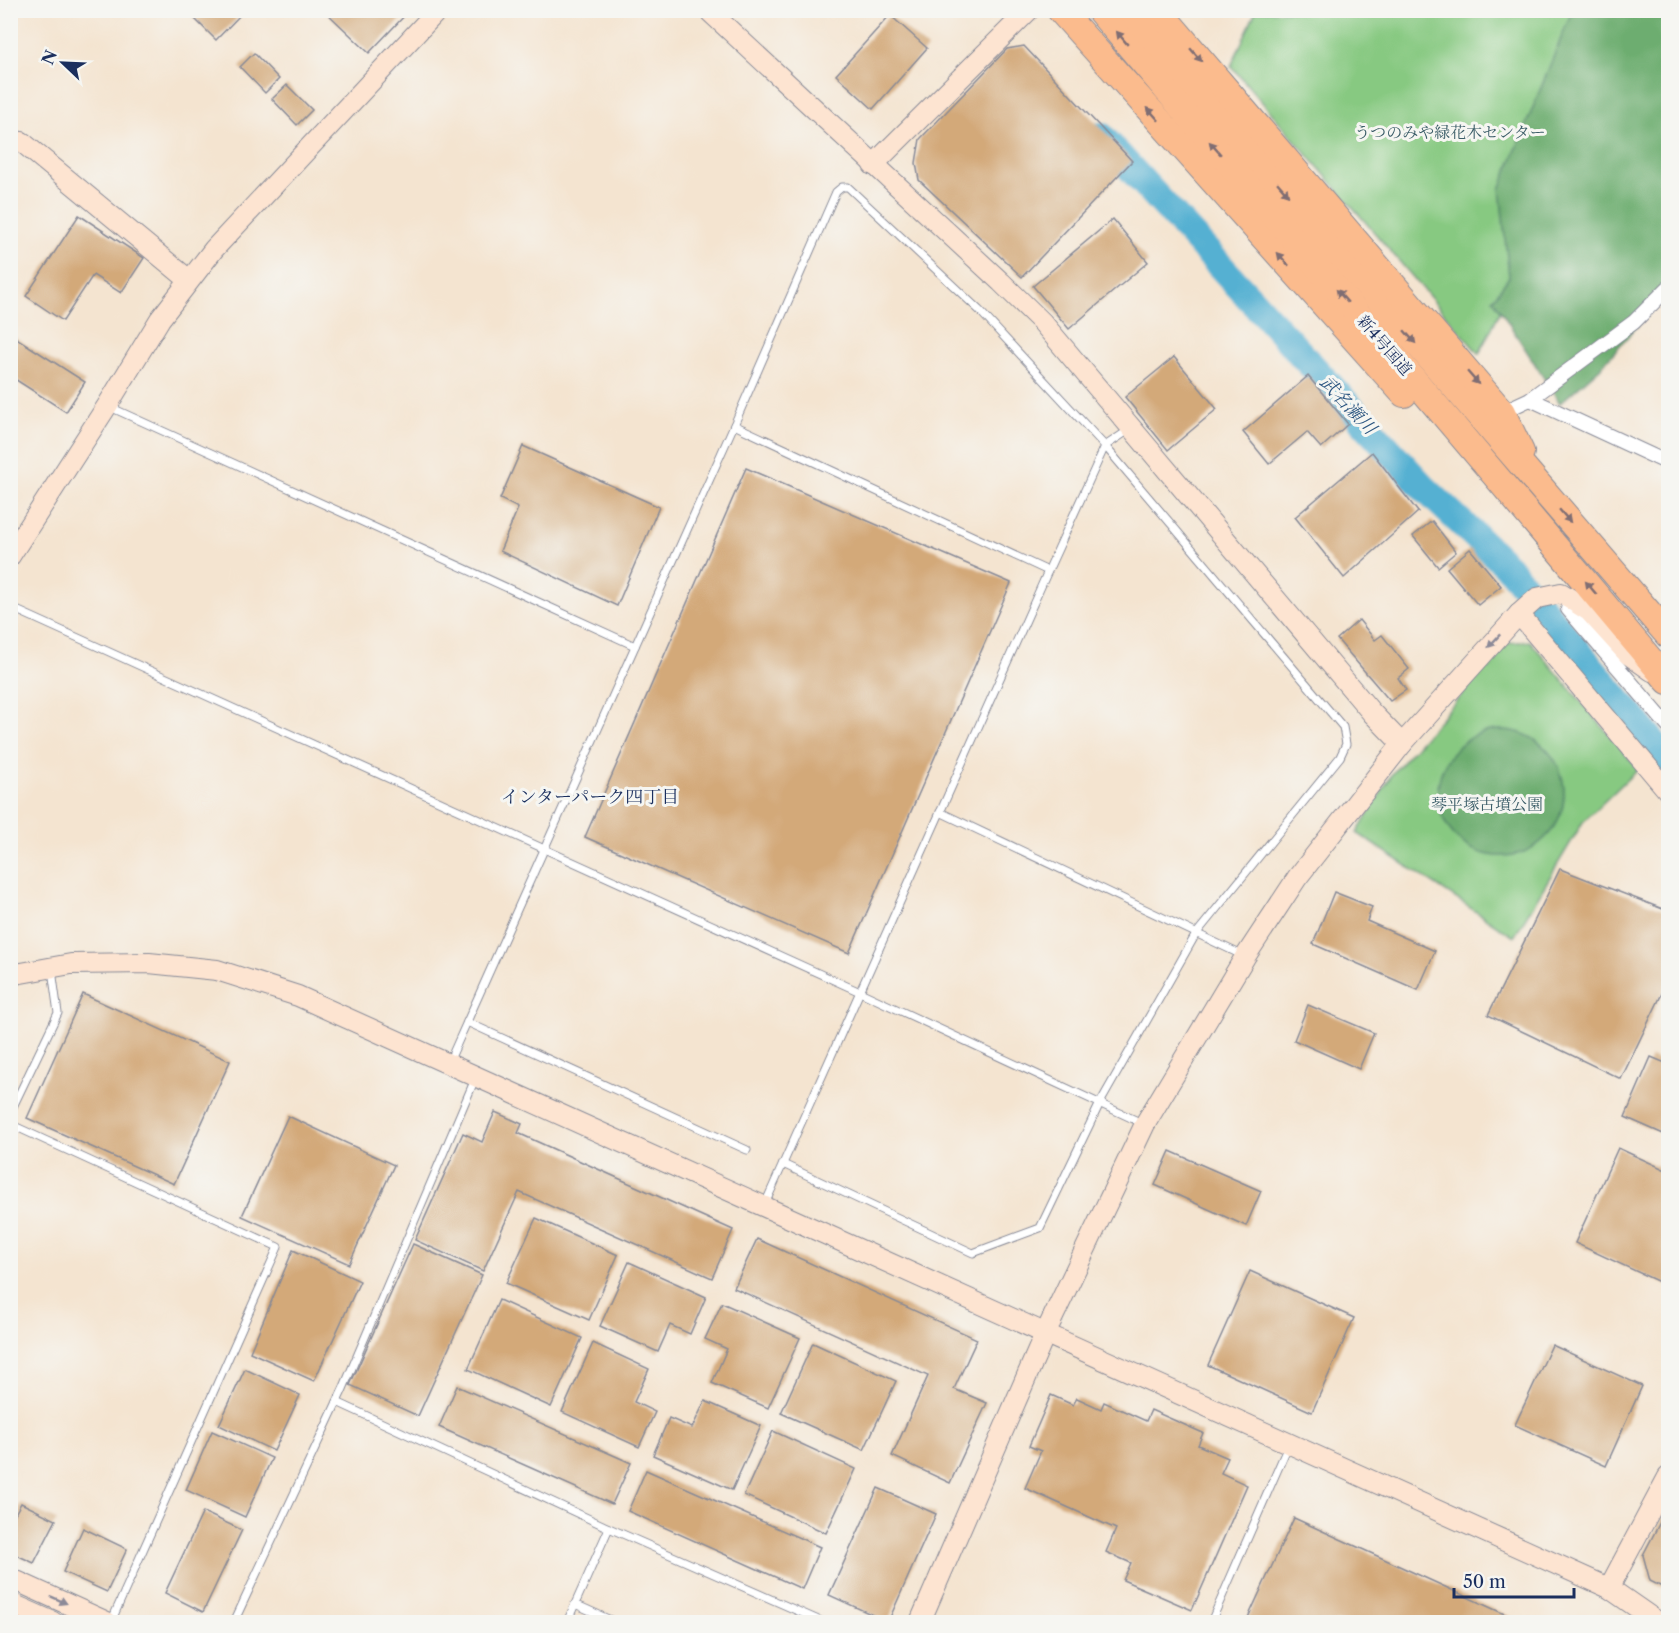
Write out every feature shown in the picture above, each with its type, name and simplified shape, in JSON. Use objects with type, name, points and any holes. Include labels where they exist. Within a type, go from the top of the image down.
[{"type":"highway","points":[[1060,10],[1410,401],[1524,488]]},
{"type":"highway","name":"新4号国道","points":[[1099,10],[1154,57],[1524,488],[1668,635]]},
{"type":"highway","name":"新4号国道","points":[[1130,10],[1154,57]]},
{"type":"highway","points":[[1158,10],[1502,412],[1524,488]]},
{"type":"highway","name":"新4号国道","points":[[1524,488],[1668,682]]},
{"type":"street","points":[[10,556],[160,319],[189,280],[214,249],[438,10]]},
{"type":"street","points":[[708,10],[1042,322],[1372,713],[1402,744]]},
{"type":"street","points":[[873,165],[1029,10]]},
{"type":"street","points":[[10,141],[21,142],[189,280]]},
{"type":"street","points":[[1502,412],[1530,399],[1634,322],[1668,288]]},
{"type":"street","points":[[1530,399],[1668,463]]},
{"type":"street","points":[[920,1623],[1045,1334],[1145,1124],[1245,957],[1297,878],[1402,744],[1519,614],[1537,598],[1561,593],[1589,611],[1628,654],[1668,682]]},
{"type":"street","points":[[1568,609],[1668,726]]},
{"type":"street","points":[[1519,614],[1668,790]]},
{"type":"street","points":[[10,975],[71,964],[149,963],[217,970],[298,996],[1609,1588],[1658,1623]]},
{"type":"street","points":[[1609,1588],[1668,1477]]},
{"type":"street","points":[[10,1578],[109,1623]]},
{"type":"street","points":[[10,1603],[53,1623]]},
{"type":"lane","points":[[448,1064],[836,192],[842,187],[848,187],[979,310],[1105,446],[1343,727],[1346,744],[1340,757],[1196,934],[1100,1103],[1040,1227],[973,1253],[783,1164]]},
{"type":"lane","points":[[107,406],[635,646]]},
{"type":"lane","points":[[734,425],[1048,571]]},
{"type":"lane","points":[[764,1207],[1105,446],[1131,428]]},
{"type":"lane","points":[[10,607],[860,992],[1145,1124]]},
{"type":"lane","points":[[940,812],[1245,957]]},
{"type":"lane","points":[[10,1113],[58,1013],[51,968]]},
{"type":"lane","points":[[467,1022],[747,1150]]},
{"type":"lane","points":[[234,1623],[337,1402],[476,1077]]},
{"type":"lane","points":[[10,1124],[278,1247],[109,1623]]},
{"type":"lane","points":[[337,1402],[609,1528],[823,1623]]},
{"type":"lane","points":[[1211,1623],[1289,1444]]},
{"type":"lane","points":[[567,1623],[609,1528]]},
{"type":"lane","points":[[575,1604],[615,1623]]},
{"type":"green space","name":"うつのみや緑花木センター","points":[[1256,11],[1648,11],[1479,354],[1231,66]]},
{"type":"green space","points":[[1572,11],[1668,11],[1668,291],[1601,367],[1560,403],[1493,299],[1509,277],[1500,189]]},
{"type":"green space","name":"琴平塚古墳公園","points":[[1530,641],[1638,769],[1583,822],[1514,937],[1357,833],[1392,774],[1507,643]]},
{"type":"green space","points":[[1501,730],[1525,735],[1546,748],[1559,769],[1564,793],[1559,817],[1546,838],[1525,851],[1501,856],[1477,851],[1456,838],[1443,817],[1438,793],[1443,769],[1456,748],[1477,735]]},
{"type":"building","points":[[186,10],[245,10],[216,40]]},
{"type":"building","points":[[324,10],[410,10],[369,53]]},
{"type":"building","points":[[890,15],[927,48],[873,109],[836,75]]},
{"type":"building","points":[[1024,46],[1132,161],[1022,277],[919,180],[916,163],[920,139],[1007,49]]},
{"type":"building","points":[[254,53],[279,79],[265,93],[240,67]]},
{"type":"building","points":[[287,85],[312,110],[297,125],[272,99]]},
{"type":"building","points":[[79,215],[144,258],[121,293],[93,275],[63,321],[26,296]]},
{"type":"building","points":[[1113,219],[1148,262],[1069,329],[1033,286]]},
{"type":"building","points":[[10,334],[85,382],[66,412],[10,376]]},
{"type":"building","points":[[1174,357],[1217,409],[1168,450],[1125,397]]},
{"type":"building","points":[[1308,376],[1348,424],[1321,448],[1307,432],[1269,464],[1243,432]]},
{"type":"building","points":[[523,446],[659,507],[617,606],[500,551],[518,508],[500,499]]},
{"type":"building","points":[[1372,452],[1418,512],[1344,578],[1295,517]]},
{"type":"building","points":[[746,468],[1011,583],[849,953],[585,837]]},
{"type":"building","points":[[1432,521],[1456,552],[1438,567],[1413,536]]},
{"type":"building","points":[[1470,549],[1501,586],[1478,605],[1447,568]]},
{"type":"building","points":[[1359,620],[1375,640],[1382,635],[1409,669],[1398,678],[1406,690],[1390,701],[1337,639]]},
{"type":"building","points":[[1560,869],[1668,911],[1668,981],[1621,1079],[1488,1015]]},
{"type":"building","points":[[1334,892],[1372,907],[1367,921],[1435,951],[1418,990],[1313,944]]},
{"type":"building","points":[[83,994],[230,1061],[174,1184],[27,1118]]},
{"type":"building","points":[[1308,1005],[1374,1033],[1359,1069],[1294,1040]]},
{"type":"building","points":[[1651,1057],[1668,1064],[1668,1136],[1625,1117]]},
{"type":"building","points":[[495,1112],[522,1124],[518,1133],[733,1230],[712,1278],[519,1192],[483,1271],[415,1240],[463,1133],[482,1142]]},
{"type":"building","points":[[288,1116],[394,1165],[349,1264],[242,1216]]},
{"type":"building","points":[[1618,1148],[1668,1171],[1668,1286],[1575,1243]]},
{"type":"building","points":[[1170,1151],[1261,1191],[1246,1226],[1155,1185]]},
{"type":"building","points":[[536,1218],[618,1255],[589,1320],[506,1283]]},
{"type":"building","points":[[757,1239],[977,1339],[954,1389],[987,1403],[950,1483],[892,1456],[928,1376],[734,1288]]},
{"type":"building","points":[[413,1244],[482,1275],[418,1416],[350,1385]]},
{"type":"building","points":[[293,1250],[360,1281],[314,1381],[250,1352]]},
{"type":"building","points":[[629,1262],[706,1297],[690,1334],[670,1325],[658,1352],[600,1326]]},
{"type":"building","points":[[1250,1271],[1354,1318],[1312,1412],[1208,1365]]},
{"type":"building","points":[[499,1300],[582,1338],[551,1407],[468,1369]]},
{"type":"building","points":[[722,1303],[800,1338],[768,1408],[712,1383],[727,1349],[705,1339]]},
{"type":"building","points":[[593,1343],[649,1369],[634,1402],[655,1412],[639,1447],[562,1412]]},
{"type":"building","points":[[813,1343],[896,1381],[864,1450],[781,1413]]},
{"type":"building","points":[[1552,1345],[1642,1386],[1606,1466],[1515,1425]]},
{"type":"building","points":[[245,1369],[300,1395],[274,1451],[219,1425]]},
{"type":"building","points":[[457,1386],[631,1463],[612,1504],[439,1427]]},
{"type":"building","points":[[1051,1395],[1073,1405],[1077,1398],[1101,1409],[1104,1402],[1146,1421],[1151,1410],[1203,1433],[1198,1445],[1228,1458],[1221,1473],[1247,1485],[1192,1610],[1123,1580],[1131,1563],[1106,1552],[1116,1529],[1025,1488],[1041,1451],[1029,1446]]},
{"type":"building","points":[[705,1401],[761,1426],[732,1490],[653,1455],[669,1418],[692,1428]]},
{"type":"building","points":[[212,1431],[272,1458],[245,1517],[186,1490]]},
{"type":"building","points":[[773,1431],[856,1469],[826,1533],[744,1495]]},
{"type":"building","points":[[646,1470],[820,1547],[802,1589],[628,1511]]},
{"type":"building","points":[[878,1488],[936,1514],[888,1622],[829,1595]]},
{"type":"building","points":[[21,1503],[56,1520],[34,1563],[10,1552],[10,1523]]},
{"type":"building","points":[[1668,1507],[1668,1590],[1650,1581],[1643,1555]]},
{"type":"building","points":[[203,1512],[242,1530],[203,1612],[165,1593]]},
{"type":"building","points":[[1294,1518],[1522,1622],[1246,1622]]},
{"type":"building","points":[[83,1528],[127,1549],[107,1592],[63,1572]]},
{"type":"waterway","name":"武名瀬川","points":[[1101,136],[1423,487],[1508,567],[1668,760]]},
{"type":"district","name":"インターパーク四丁目","points":[[590,797]]}]
